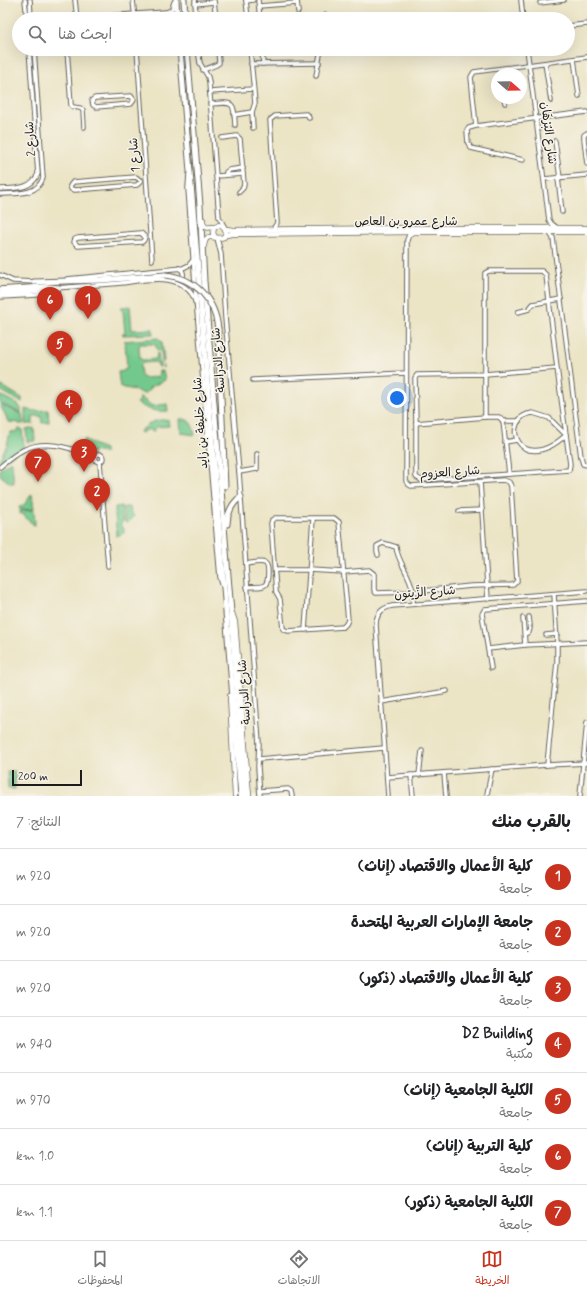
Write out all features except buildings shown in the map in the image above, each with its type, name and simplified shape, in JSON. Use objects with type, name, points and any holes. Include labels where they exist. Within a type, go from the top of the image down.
[{"type":"highway","points":[[175,0],[176,12]]},
{"type":"highway","points":[[184,0],[185,12]]},
{"type":"highway","name":"شارع خليفة بن زايد","points":[[181,56],[241,796]]},
{"type":"highway","name":"شارع خليفة بن زايد","points":[[189,56],[203,262],[232,612],[245,796]]},
{"type":"highway","points":[[34,282],[101,280],[164,275],[182,279],[201,290],[215,312],[218,329],[225,490],[225,496],[222,501]]},
{"type":"highway","points":[[226,544],[228,540],[227,517],[232,506],[241,497]]},
{"type":"main road","points":[[200,206],[202,209],[204,226],[209,228],[220,225],[225,228],[224,237],[208,237],[205,240],[203,262]]},
{"type":"main road","points":[[216,226],[213,232],[216,238]]},
{"type":"main road","name":"شارع عمرو بن العاص","points":[[225,228],[233,230],[544,228],[558,230],[587,230]]},
{"type":"main road","name":"شارع عمرو بن العاص","points":[[224,237],[232,234],[549,232],[558,230]]},
{"type":"main road","points":[[232,612],[235,622],[249,796]]},
{"type":"main road","points":[[231,659],[228,667],[235,796]]},
{"type":"street","points":[[25,0],[26,12]]},
{"type":"street","points":[[30,0],[31,12]]},
{"type":"street","points":[[75,0],[76,12]]},
{"type":"street","points":[[133,0],[134,12]]},
{"type":"street","points":[[166,12],[172,9],[175,0]]},
{"type":"street","points":[[247,12],[246,0],[253,0]]},
{"type":"street","points":[[258,0],[259,12]]},
{"type":"street","points":[[521,0],[522,12]]},
{"type":"street","points":[[540,3],[564,0]]},
{"type":"street","points":[[196,12],[195,2],[214,1],[215,12]]},
{"type":"street","points":[[259,6],[297,2],[298,12]]},
{"type":"street","points":[[575,25],[587,24]]},
{"type":"street","name":"شارع 2","points":[[0,189],[28,186],[33,182],[38,174],[30,56]]},
{"type":"street","name":"شارع 2","points":[[0,194],[31,191],[38,188],[43,178],[34,56]]},
{"type":"street","points":[[68,56],[71,105],[83,110],[84,127]]},
{"type":"street","name":"شارع 1","points":[[137,56],[152,260]]},
{"type":"street","points":[[199,56],[203,70],[208,77],[210,92],[219,217],[216,226]]},
{"type":"street","points":[[203,70],[218,64],[219,56]]},
{"type":"street","points":[[250,56],[255,103],[252,112],[253,128]]},
{"type":"street","points":[[262,56],[263,64]]},
{"type":"street","points":[[316,76],[320,56]]},
{"type":"street","name":"شارع البُرْهَان","points":[[528,56],[549,220]]},
{"type":"street","points":[[499,68],[587,57]]},
{"type":"street","points":[[574,59],[579,96]]},
{"type":"street","points":[[251,64],[267,65],[319,62]]},
{"type":"street","points":[[545,63],[551,102]]},
{"type":"street","points":[[476,126],[471,74],[476,71],[491,69]]},
{"type":"street","points":[[210,92],[253,89]]},
{"type":"street","points":[[134,100],[131,96],[95,98],[92,100],[92,103],[96,107],[131,104],[134,100],[140,99]]},
{"type":"street","points":[[110,97],[111,105]]},
{"type":"street","points":[[210,104],[230,103],[234,107],[235,125]]},
{"type":"street","points":[[234,115],[252,112]]},
{"type":"street","points":[[523,160],[470,147],[468,143],[467,131],[476,126],[587,112]]},
{"type":"street","points":[[273,230],[277,223],[270,120],[275,116],[306,114],[309,118]]},
{"type":"street","points":[[587,133],[584,135],[587,164]]},
{"type":"street","points":[[222,138],[237,136],[240,138],[243,188],[239,192]]},
{"type":"street","points":[[555,141],[562,212]]},
{"type":"street","points":[[226,175],[227,171],[229,170],[243,168]]},
{"type":"street","points":[[190,169],[188,188],[197,311],[220,579],[224,586]]},
{"type":"street","points":[[217,176],[243,174]]},
{"type":"street","points":[[544,180],[587,175]]},
{"type":"street","points":[[141,181],[136,177],[73,182],[70,186],[73,190],[106,188],[137,185],[141,181],[146,180]]},
{"type":"street","points":[[106,180],[106,188]]},
{"type":"street","points":[[219,217],[225,228]]},
{"type":"street","points":[[544,228],[549,220],[558,230],[554,238],[561,299],[581,457],[583,464],[587,465]]},
{"type":"street","points":[[277,223],[279,226],[286,229]]},
{"type":"street","points":[[396,232],[404,235],[407,240]]},
{"type":"street","points":[[407,240],[410,233],[417,232]]},
{"type":"street","points":[[549,232],[554,238]]},
{"type":"street","points":[[145,237],[142,242],[78,246],[75,245],[74,242],[75,239],[78,238],[110,235],[141,233],[145,237],[150,237]]},
{"type":"street","points":[[110,235],[111,244]]},
{"type":"street","points":[[220,246],[224,237]]},
{"type":"street","points":[[216,238],[220,246]]},
{"type":"street","name":"شارع العزوم","points":[[407,240],[407,483],[413,486],[506,480],[510,484],[517,582],[513,585],[488,586]]},
{"type":"street","name":"شارع الدراسة","points":[[220,246],[246,564],[259,743],[258,759],[260,796]]},
{"type":"street","points":[[0,275],[13,282],[34,282],[179,268],[187,266],[194,259]]},
{"type":"street","points":[[0,293],[148,280],[176,281],[183,278],[183,272],[179,268]]},
{"type":"street","points":[[485,417],[485,374],[485,273],[488,271],[542,271],[546,275],[570,464],[569,470],[421,480],[416,477],[415,378],[417,375],[485,374],[557,368]]},
{"type":"street","points":[[169,280],[190,291],[194,298],[197,311]]},
{"type":"street","points":[[0,293],[49,286],[65,288]]},
{"type":"street","points":[[0,293],[42,294],[65,288]]},
{"type":"street","points":[[518,312],[528,309],[533,304],[561,299]]},
{"type":"street","points":[[254,380],[406,373]]},
{"type":"street","points":[[526,414],[539,414],[549,418],[566,435],[558,442],[544,450],[526,450],[517,440],[516,426],[526,414]]},
{"type":"street","points":[[416,423],[485,417],[499,418],[502,421],[519,421]]},
{"type":"street","points":[[502,421],[509,474]]},
{"type":"street","points":[[505,442],[517,440]]},
{"type":"street","points":[[0,467],[22,451],[38,445],[50,444],[96,457],[96,460],[100,462]]},
{"type":"street","points":[[96,457],[99,454],[103,456],[103,460],[100,462],[108,566]]},
{"type":"street","points":[[239,472],[257,469],[257,454]]},
{"type":"street","points":[[480,482],[488,599]]},
{"type":"street","points":[[459,511],[482,510]]},
{"type":"street","points":[[277,518],[313,519],[334,518],[339,522],[348,620],[341,628],[287,631],[283,629],[280,600],[276,592],[271,525],[272,520],[277,518]]},
{"type":"street","points":[[306,630],[313,519]]},
{"type":"street","points":[[378,555],[378,546],[383,543],[396,547],[397,555],[412,584],[414,604]]},
{"type":"street","points":[[246,564],[264,562],[268,567],[268,582],[266,585],[247,587]]},
{"type":"street","points":[[275,570],[344,572],[368,570],[372,571],[374,574],[374,590],[377,594],[470,586],[488,586]]},
{"type":"street","name":"شارع الزَّيتون","points":[[388,796],[376,625],[377,617],[381,610],[388,606],[587,591]]},
{"type":"street","points":[[547,765],[556,679],[557,634],[554,594]]},
{"type":"street","points":[[491,668],[482,614],[484,610],[488,608],[587,601]]},
{"type":"street","points":[[524,634],[529,632],[530,623],[524,620],[524,634],[525,645]]},
{"type":"street","points":[[546,635],[557,634]]},
{"type":"street","points":[[488,649],[525,645],[587,642]]},
{"type":"street","points":[[381,702],[447,691]]},
{"type":"street","points":[[580,796],[585,763],[587,722]]},
{"type":"street","points":[[258,759],[384,748]]},
{"type":"street","points":[[419,774],[422,751]]},
{"type":"street","points":[[387,777],[585,763]]},
{"type":"street","points":[[487,794],[492,769]]},
{"type":"street","points":[[444,773],[446,796]]},
{"type":"street","points":[[411,775],[413,796]]},
{"type":"street","points":[[260,791],[288,789],[291,791],[292,796]]},
{"type":"green space","points":[[130,306],[132,330],[153,329],[153,334],[123,335],[122,334],[125,334],[123,310],[121,310],[121,307]]},
{"type":"green space","points":[[158,338],[162,342],[164,361],[162,362],[161,351],[157,350],[155,344],[140,344],[140,359],[156,359],[158,353],[160,367],[156,362],[142,363],[140,365],[141,376],[144,378],[158,377],[159,371],[163,371],[165,380],[149,388],[150,390],[144,394],[135,390],[120,387],[118,372],[124,371],[125,368],[127,368],[124,341]]},
{"type":"green space","points":[[0,385],[22,398],[22,402],[0,390]]},
{"type":"green space","points":[[0,395],[19,405],[21,408],[21,413],[2,404],[3,406],[22,414],[23,424],[8,422],[0,406]]},
{"type":"green space","points":[[140,397],[152,406],[167,404],[168,411],[155,411],[137,403],[140,400]]},
{"type":"green space","points":[[25,409],[34,411],[48,410],[49,422],[42,423],[41,416],[33,416],[33,424],[25,424]]},
{"type":"green space","points":[[180,419],[187,420],[191,423],[195,435],[181,433]]},
{"type":"green space","points":[[168,420],[169,426],[156,427],[153,432],[149,429],[141,433],[140,431],[152,422]]},
{"type":"green space","points":[[34,428],[35,441],[27,442],[26,429]]},
{"type":"green space","points":[[18,429],[22,429],[24,447],[0,464],[0,458],[7,445],[10,432],[18,431]]},
{"type":"green space","points":[[85,439],[105,449],[105,453],[92,451],[92,454],[77,450]]},
{"type":"green space","points":[[9,462],[12,464],[14,483],[10,483],[0,475],[0,469]]},
{"type":"green space","points":[[32,494],[34,509],[20,510],[19,507],[23,506]]},
{"type":"green space","points":[[122,506],[123,521],[120,525],[124,529],[124,533],[116,536],[117,529],[115,507]]},
{"type":"green space","points":[[124,507],[130,507],[131,513],[134,516],[128,523],[125,522]]},
{"type":"green space","points":[[34,510],[35,525],[24,516],[24,514],[20,514],[20,511]]},
{"type":"green space","points":[[7,771],[15,771],[15,789],[8,789]]},
{"type":"place","name":"كلية الأعمال والاقتصاد (إناث)","points":[[88,319]]},
{"type":"place","name":"كلية التربية (إناث)","points":[[50,320]]},
{"type":"place","name":"الكلية الجامعية (إناث)","points":[[60,364]]},
{"type":"place","name":"D2 Building","points":[[69,423]]},
{"type":"place","name":"كلية الأعمال والاقتصاد (ذكور)","points":[[84,472]]},
{"type":"place","name":"الكلية الجامعية (ذكور)","points":[[38,482]]},
{"type":"place","name":"جامعة الإمارات العربية المتحدة","points":[[97,511]]}]
